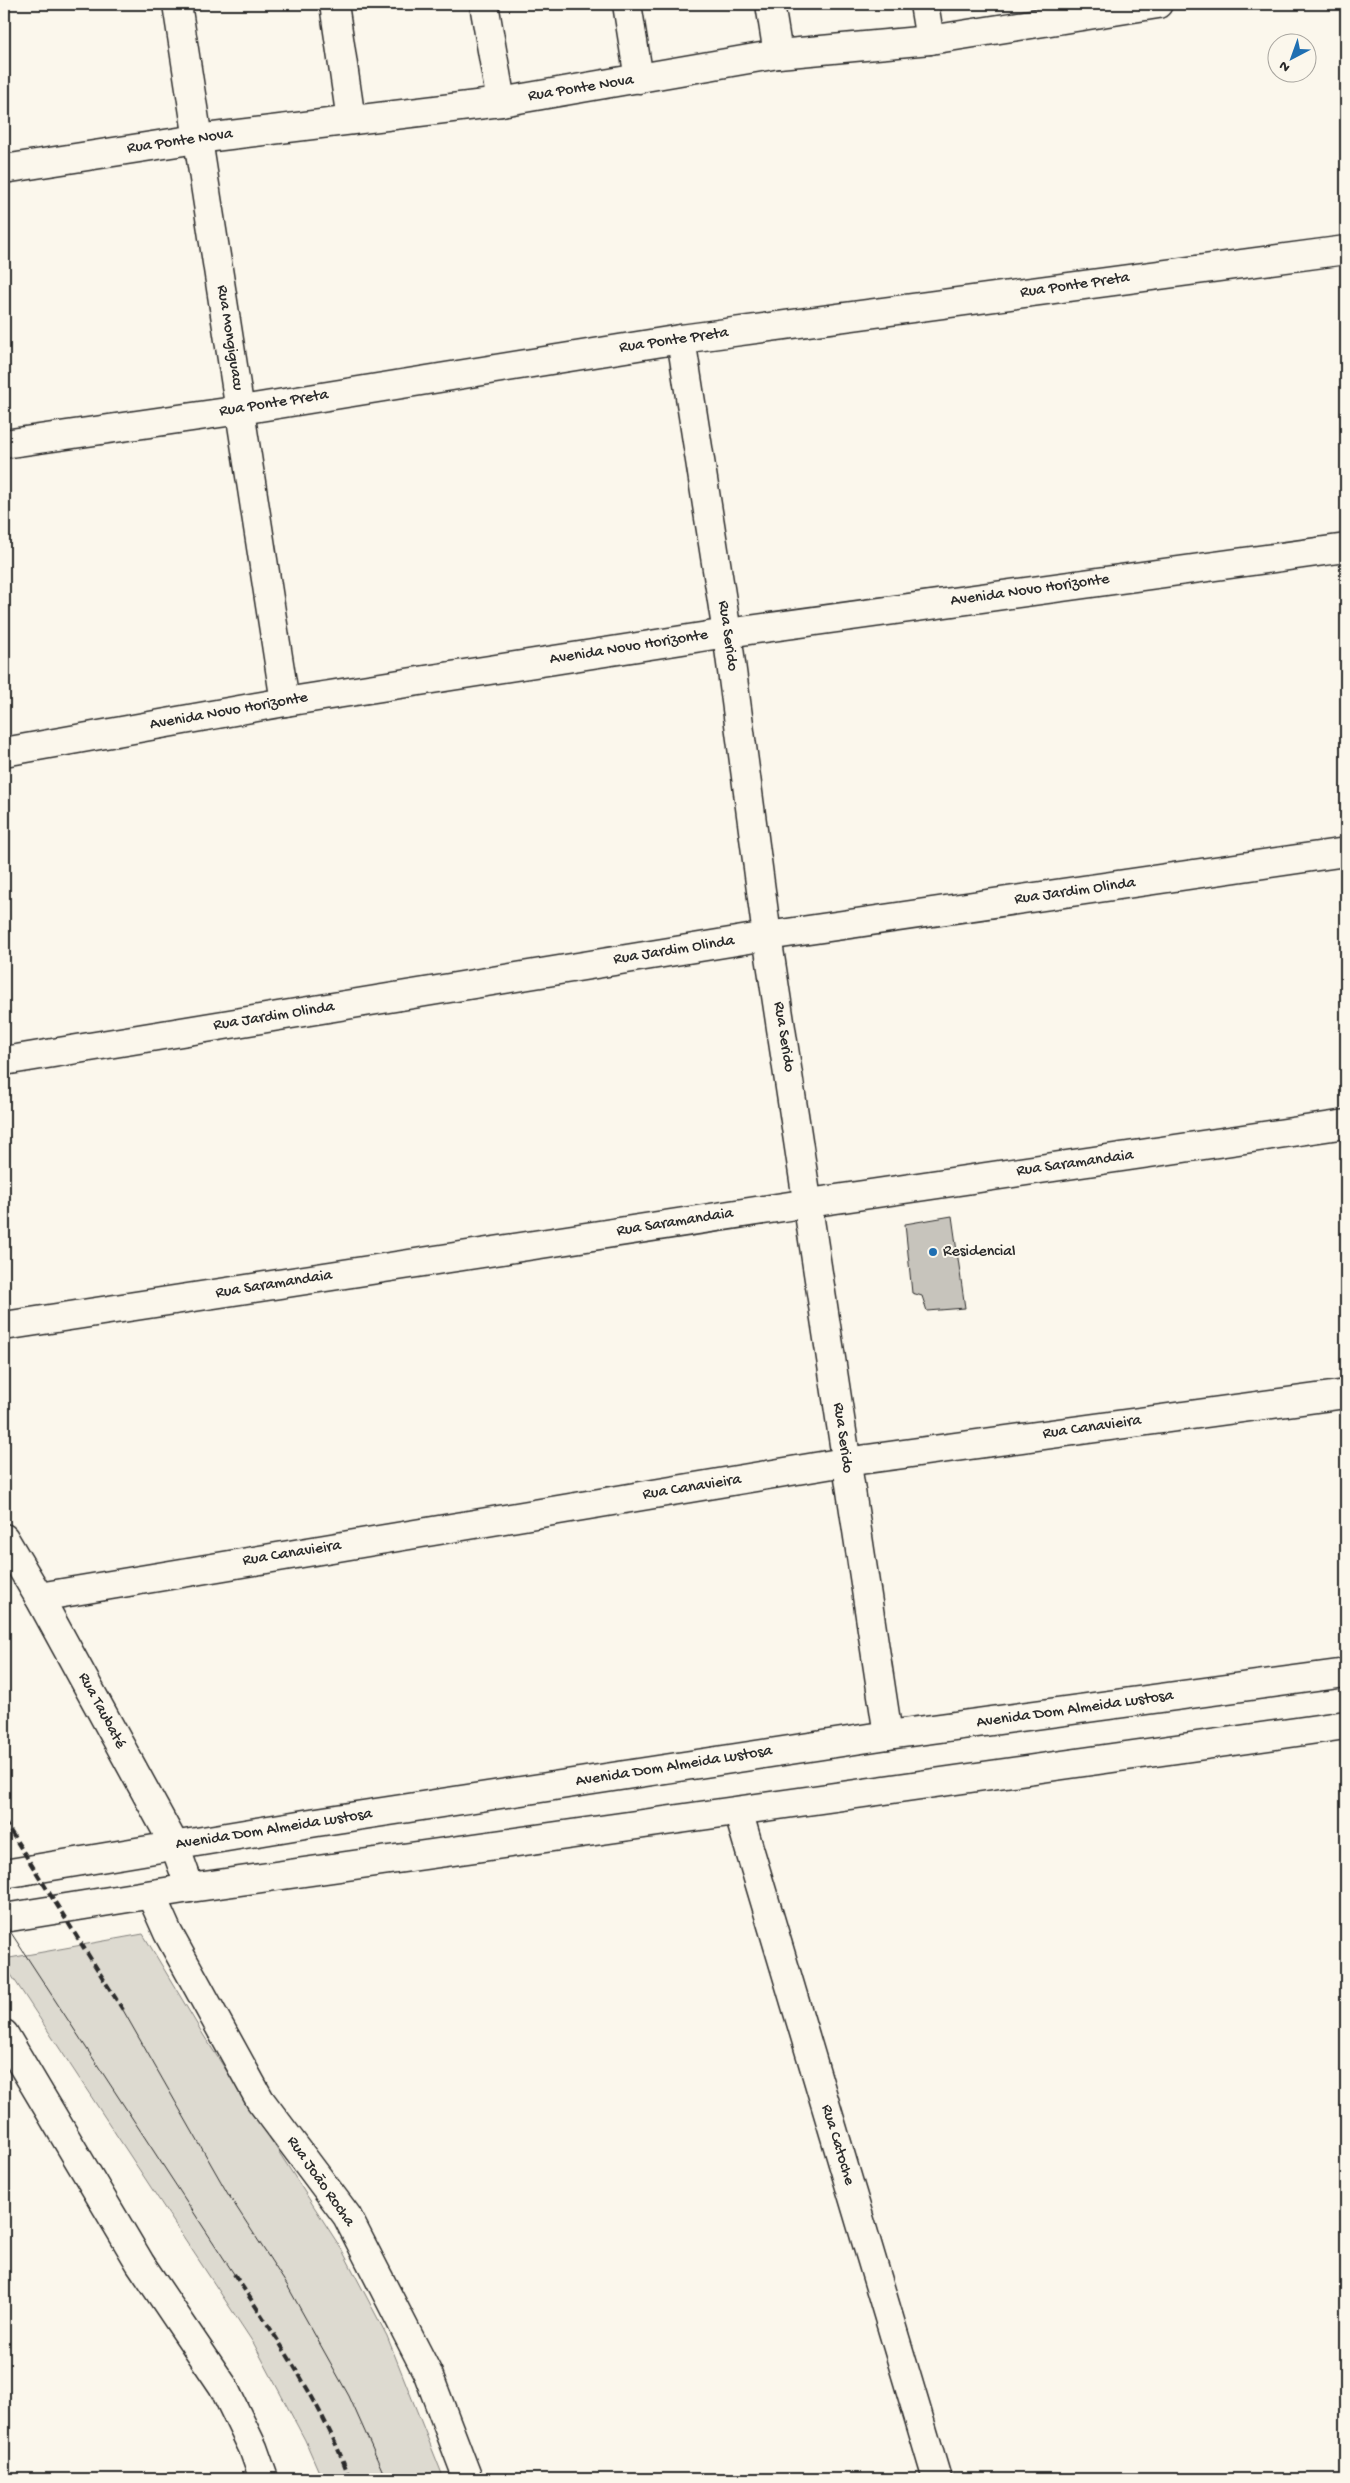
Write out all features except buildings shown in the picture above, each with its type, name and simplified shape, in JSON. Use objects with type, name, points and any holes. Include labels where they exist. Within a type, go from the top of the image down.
[{"type":"street","name":"Rua Mongiguacu","points":[[177,4],[285,702]]},
{"type":"street","points":[[334,4],[350,120]]},
{"type":"street","points":[[484,4],[501,102]]},
{"type":"street","points":[[627,4],[640,79]]},
{"type":"street","points":[[770,4],[778,54]]},
{"type":"street","points":[[924,4],[930,40]]},
{"type":"street","name":"Rua Ponte Nova","points":[[4,169],[197,138],[501,102],[778,54],[930,40],[1158,4]]},
{"type":"street","name":"Rua Ponte Preta","points":[[4,444],[241,410],[681,339],[1346,250]]},
{"type":"street","name":"Rua Serido","points":[[681,339],[727,633],[767,936],[845,1462],[888,1735]]},
{"type":"street","name":"Avenida Novo Horizonte","points":[[4,752],[285,702],[727,633],[1346,548]]},
{"type":"street","name":"Rua Jardim Olinda","points":[[4,1061],[767,936],[1346,852]]},
{"type":"street","name":"Rua Saramandaia","points":[[4,1326],[808,1203],[1346,1124]]},
{"type":"street","name":"Rua Canavieira","points":[[39,1597],[845,1462],[1346,1394]]},
{"type":"street","name":"Rua Taubaté","points":[[4,1538],[39,1597],[175,1846],[190,1888]]},
{"type":"street","name":"Avenida Dom Almeida Lustosa","points":[[4,1874],[317,1822],[888,1735],[1346,1673]]},
{"type":"street","points":[[4,1918],[190,1888],[1346,1725]]},
{"type":"street","name":"Rua Catoche","points":[[738,1811],[936,2479]]},
{"type":"street","name":"Rua João Rocha","points":[[151,1895],[168,1933],[260,2100],[347,2216],[428,2374],[468,2479]]},
{"type":"street","points":[[4,2034],[140,2263],[223,2386],[253,2448],[264,2479]]},
{"type":"shaded area","points":[[143,1934],[204,2036],[342,2250],[387,2336],[444,2479],[322,2479],[305,2440],[254,2344],[4,1964],[4,1959]]},
{"type":"tram line","points":[[4,1922],[234,2274]]},
{"type":"tram line","points":[[123,2010],[228,2194],[287,2285],[349,2396],[386,2479]]},
{"type":"railway","points":[[4,1821],[123,2010]]},
{"type":"railway","points":[[234,2274],[283,2348],[313,2399],[327,2425],[350,2479]]},
{"type":"place","name":"Residencial","points":[[933,1252]]}]
